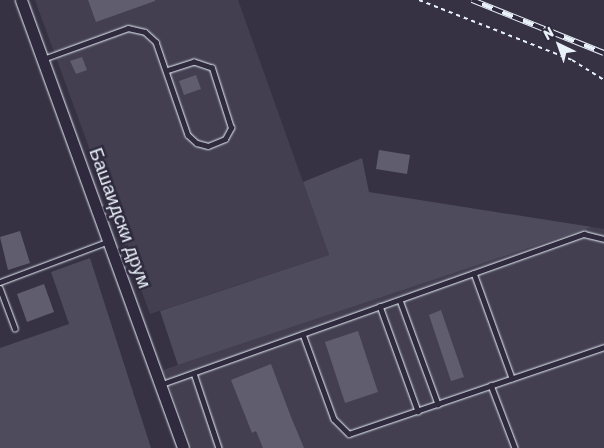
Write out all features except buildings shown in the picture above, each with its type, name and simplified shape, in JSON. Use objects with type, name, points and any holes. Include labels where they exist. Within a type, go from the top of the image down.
[{"type":"street","name":"Башаидски друм","points":[[21,0],[110,241],[183,448]]},
{"type":"lane","points":[[43,59],[134,28],[153,38],[192,139],[208,146],[225,140],[231,128],[212,68],[194,62],[166,71]]},
{"type":"lane","points":[[161,385],[584,234],[604,239]]},
{"type":"lane","points":[[0,282],[110,241]]},
{"type":"lane","points":[[474,273],[512,378]]},
{"type":"lane","points":[[0,288],[15,328]]},
{"type":"lane","points":[[400,300],[438,404]]},
{"type":"lane","points":[[380,306],[418,411]]},
{"type":"lane","points":[[303,334],[334,420],[349,434],[604,346]]},
{"type":"lane","points":[[194,373],[218,448]]},
{"type":"lane","points":[[491,385],[514,448]]},
{"type":"path","points":[[419,0],[572,60],[604,80]]},
{"type":"shaded area","points":[[35,0],[238,0],[329,255],[150,314]]},
{"type":"shaded area","points":[[362,158],[369,192],[592,227],[178,365],[160,311],[329,255],[303,182]]},
{"type":"shaded area","points":[[592,227],[604,229],[604,448],[192,448],[163,370]]},
{"type":"shaded area","points":[[90,258],[151,448],[0,448],[0,348],[69,324],[51,272]]},
{"type":"railway","points":[[472,0],[604,53]]}]
